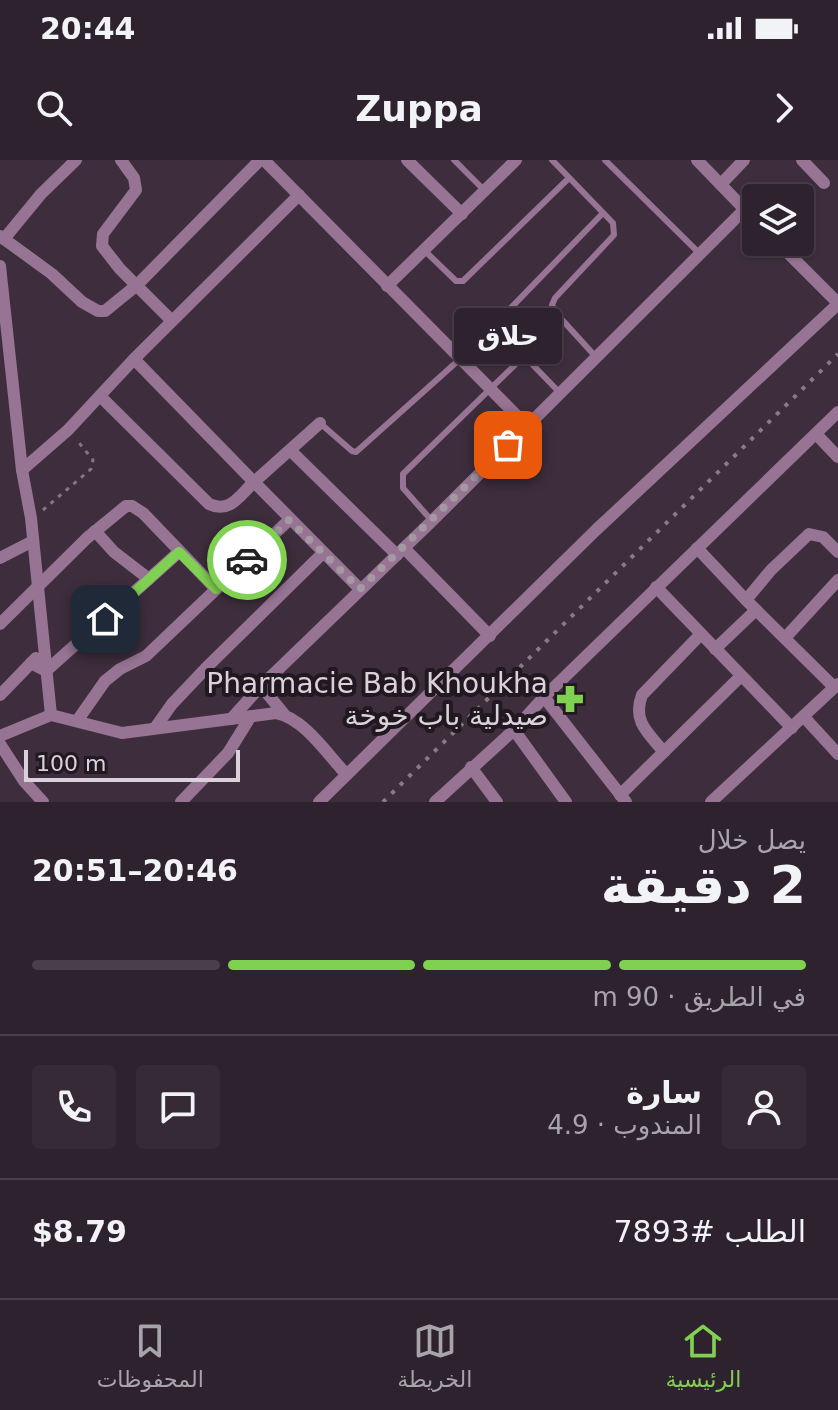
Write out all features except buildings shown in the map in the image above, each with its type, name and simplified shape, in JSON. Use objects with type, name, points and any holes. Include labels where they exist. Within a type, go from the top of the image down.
[{"type":"street","points":[[76,160],[2,237],[52,274],[82,302],[98,311],[111,308],[262,160],[527,426]]},
{"type":"street","points":[[121,160],[134,178],[136,190],[103,234],[102,246],[172,321]]},
{"type":"street","points":[[407,160],[462,214]]},
{"type":"street","points":[[387,286],[516,160]]},
{"type":"street","points":[[697,160],[742,206]]},
{"type":"street","points":[[721,184],[744,160]]},
{"type":"street","points":[[802,160],[824,183]]},
{"type":"street","points":[[22,470],[68,430],[134,359],[299,195]]},
{"type":"street","points":[[231,719],[742,212]]},
{"type":"street","points":[[319,802],[596,530],[838,303],[791,256]]},
{"type":"street","points":[[0,266],[51,715]]},
{"type":"street","points":[[134,359],[360,589]]},
{"type":"street","points":[[100,396],[209,504],[218,508],[229,506],[320,423]]},
{"type":"street","points":[[435,802],[514,730],[656,587],[838,412]]},
{"type":"street","points":[[816,434],[838,457]]},
{"type":"street","points":[[291,451],[490,636]]},
{"type":"street","points":[[0,624],[118,510],[132,506],[143,513],[216,589]]},
{"type":"street","points":[[77,721],[105,681],[120,669],[146,656],[289,520]]},
{"type":"street","points":[[95,531],[114,552],[149,579]]},
{"type":"street","points":[[746,600],[771,570],[809,534],[823,537],[838,552]]},
{"type":"street","points":[[0,558],[33,541]]},
{"type":"street","points":[[697,548],[756,610],[836,685],[711,802]]},
{"type":"street","points":[[46,671],[179,552]]},
{"type":"street","points":[[155,728],[167,710],[323,553]]},
{"type":"street","points":[[785,638],[838,580]]},
{"type":"street","points":[[656,587],[792,728]]},
{"type":"street","points":[[715,649],[756,610]]},
{"type":"street","points":[[664,752],[643,727],[637,708],[642,695],[701,634]]},
{"type":"street","points":[[0,695],[43,649]]},
{"type":"street","points":[[31,663],[46,671]]},
{"type":"street","points":[[544,697],[623,798],[664,752],[741,676]]},
{"type":"street","points":[[261,686],[284,714],[302,728],[346,774]]},
{"type":"street","points":[[167,710],[176,726]]},
{"type":"street","points":[[0,736],[51,715],[122,733],[284,714]]},
{"type":"street","points":[[181,802],[228,753],[251,716]]},
{"type":"street","points":[[804,717],[838,754]]},
{"type":"street","points":[[514,730],[566,802]]},
{"type":"street","points":[[0,744],[24,781],[43,802]]},
{"type":"street","points":[[471,767],[497,802]]},
{"type":"lane","points":[[454,160],[485,191]]},
{"type":"lane","points":[[552,160],[613,223],[614,235],[552,305],[596,357]]},
{"type":"lane","points":[[605,160],[700,254]]},
{"type":"lane","points":[[424,250],[456,281],[463,281],[569,178]]},
{"type":"lane","points":[[560,393],[500,331],[499,325],[502,317],[603,213]]},
{"type":"lane","points":[[432,521],[403,488],[403,474],[524,356]]},
{"type":"lane","points":[[320,423],[356,452],[460,359]]},
{"type":"path","points":[[31,518],[91,469],[93,460],[68,430]]},
{"type":"railway","points":[[383,802],[838,354]]},
{"type":"way so far","points":[[247,560],[289,520],[360,589],[508,445]]},
{"type":"place","name":"حلاق","points":[[508,445]]},
{"type":"place","name":"Pharmacie Bab Khoukha صيدلية باب خوخة","points":[[570,699]]},
{"type":"route","points":[[105,619],[179,552],[216,589],[247,560]]}]
